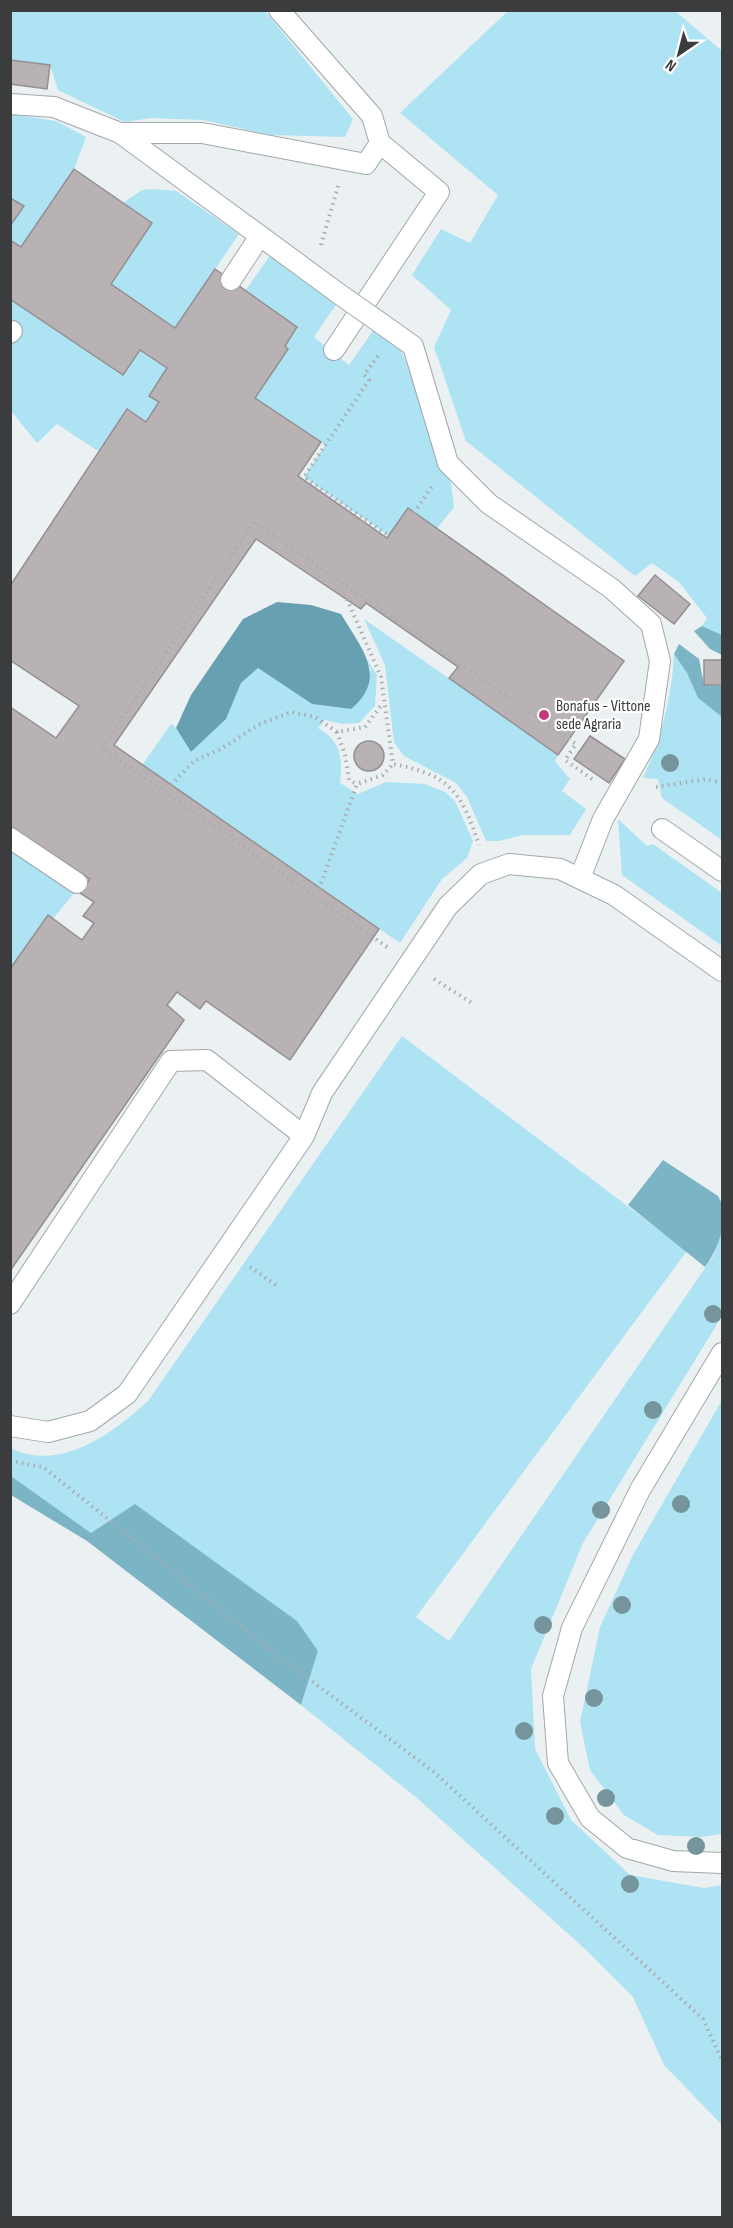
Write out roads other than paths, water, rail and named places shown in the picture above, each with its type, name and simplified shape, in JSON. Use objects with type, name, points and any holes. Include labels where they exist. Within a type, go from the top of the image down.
[{"type":"lane","points":[[279,10],[372,116],[380,143],[439,192],[334,350]]},
{"type":"lane","points":[[10,104],[54,107],[120,133],[413,346],[448,463],[489,504],[611,588],[651,624],[660,661],[649,739],[603,819],[580,878]]},
{"type":"lane","points":[[120,133],[202,133],[366,164],[380,143]]},
{"type":"lane","points":[[231,280],[260,236]]},
{"type":"lane","points":[[662,829],[723,872]]},
{"type":"lane","points":[[10,838],[77,884]]},
{"type":"lane","points":[[10,1426],[48,1432],[90,1421],[127,1394],[304,1136],[322,1093],[409,963],[448,906],[481,874],[509,864],[561,869],[615,895],[723,971]]},
{"type":"lane","points":[[10,1304],[171,1061],[207,1060],[304,1136]]},
{"type":"lane","points":[[723,1353],[640,1490],[572,1628],[553,1696],[558,1763],[590,1818],[627,1848],[674,1861],[723,1863]]},
{"type":"place","name":"Bonafus - Vittone sede Agraria","points":[[544,715]]}]
